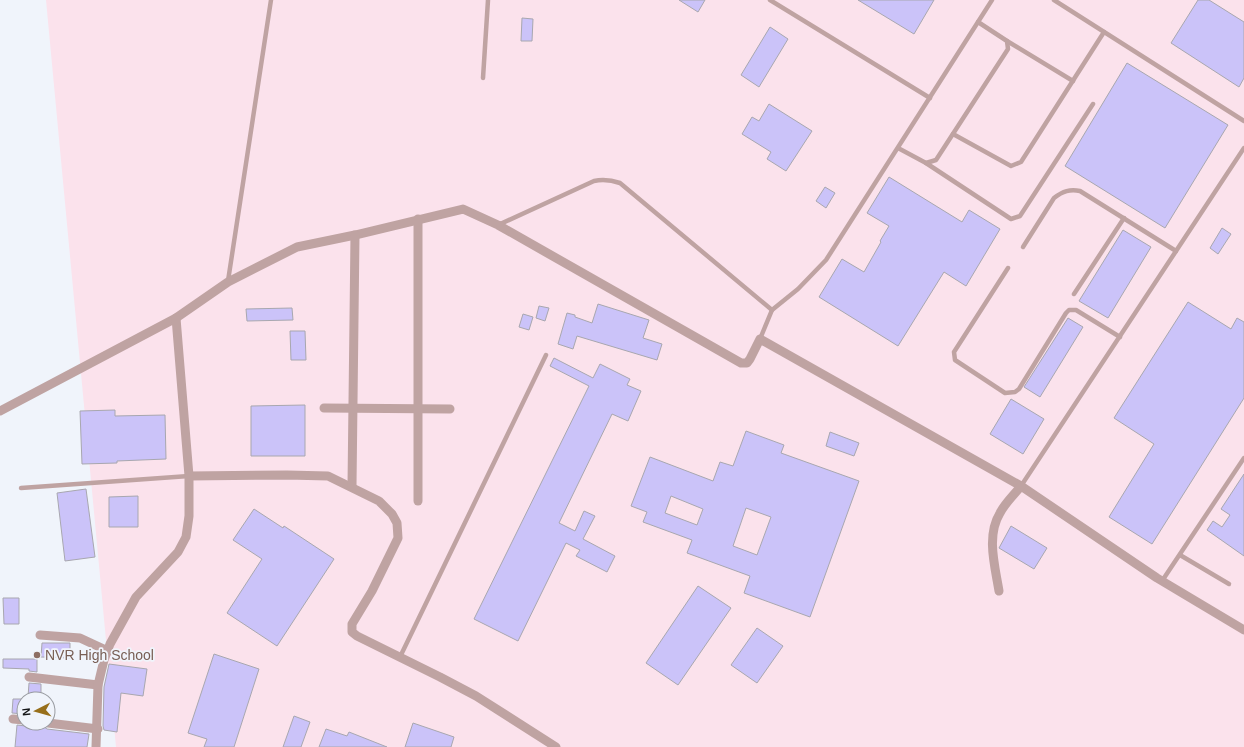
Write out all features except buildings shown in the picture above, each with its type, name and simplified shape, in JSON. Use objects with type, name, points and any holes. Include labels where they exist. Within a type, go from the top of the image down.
[{"type":"street","points":[[0,411],[176,318],[228,282],[297,247],[355,235],[463,209],[498,225],[742,363],[747,363],[760,339],[1021,486],[1162,581],[1244,630]]},
{"type":"street","points":[[418,219],[418,501]]},
{"type":"street","points":[[352,486],[355,235]]},
{"type":"street","points":[[96,747],[98,729],[98,685],[104,660],[136,597],[178,552],[186,537],[189,516],[189,476],[176,318]]},
{"type":"street","points":[[324,408],[450,409]]},
{"type":"street","points":[[189,476],[328,476],[352,486],[379,501],[392,514],[397,523],[398,538],[372,591],[352,624],[352,632],[357,636],[476,696],[556,747]]},
{"type":"street","points":[[999,591],[992,547],[993,530],[1000,513],[1021,486]]},
{"type":"street","points":[[40,635],[80,638],[108,651]]},
{"type":"street","points":[[29,677],[98,685]]},
{"type":"street","points":[[56,724],[98,729]]},
{"type":"lane","points":[[228,282],[271,0]]},
{"type":"lane","points":[[484,78],[488,0]]},
{"type":"lane","points":[[770,0],[930,98]]},
{"type":"lane","points":[[760,339],[772,310],[798,289],[826,260],[992,0]]},
{"type":"lane","points":[[1054,0],[1244,122]]},
{"type":"lane","points":[[978,22],[1073,81]]},
{"type":"lane","points":[[953,134],[1011,166],[1021,162],[1104,32]]},
{"type":"lane","points":[[926,163],[936,160],[1008,49],[1007,41]]},
{"type":"lane","points":[[898,148],[926,163],[1011,219],[1020,216],[1093,104]]},
{"type":"lane","points":[[1021,486],[1244,148]]},
{"type":"lane","points":[[498,225],[594,181],[602,179],[620,183],[772,310]]},
{"type":"lane","points":[[1024,247],[1054,198],[1061,193],[1071,190],[1080,190],[1176,251]]},
{"type":"lane","points":[[1074,294],[1124,218]]},
{"type":"lane","points":[[1008,268],[954,352],[955,360],[1005,393],[1015,392],[1019,389],[1069,310],[1076,310],[1120,337]]},
{"type":"lane","points":[[400,657],[546,355]]},
{"type":"lane","points":[[1162,581],[1244,458]]},
{"type":"lane","points":[[1239,466],[1244,469]]},
{"type":"lane","points":[[21,488],[189,476]]},
{"type":"lane","points":[[1180,555],[1229,584]]},
{"type":"shaded area","points":[[46,0],[1244,0],[1244,747],[116,747]]},
{"type":"place","name":"NVR High School","points":[[37,655]]}]
